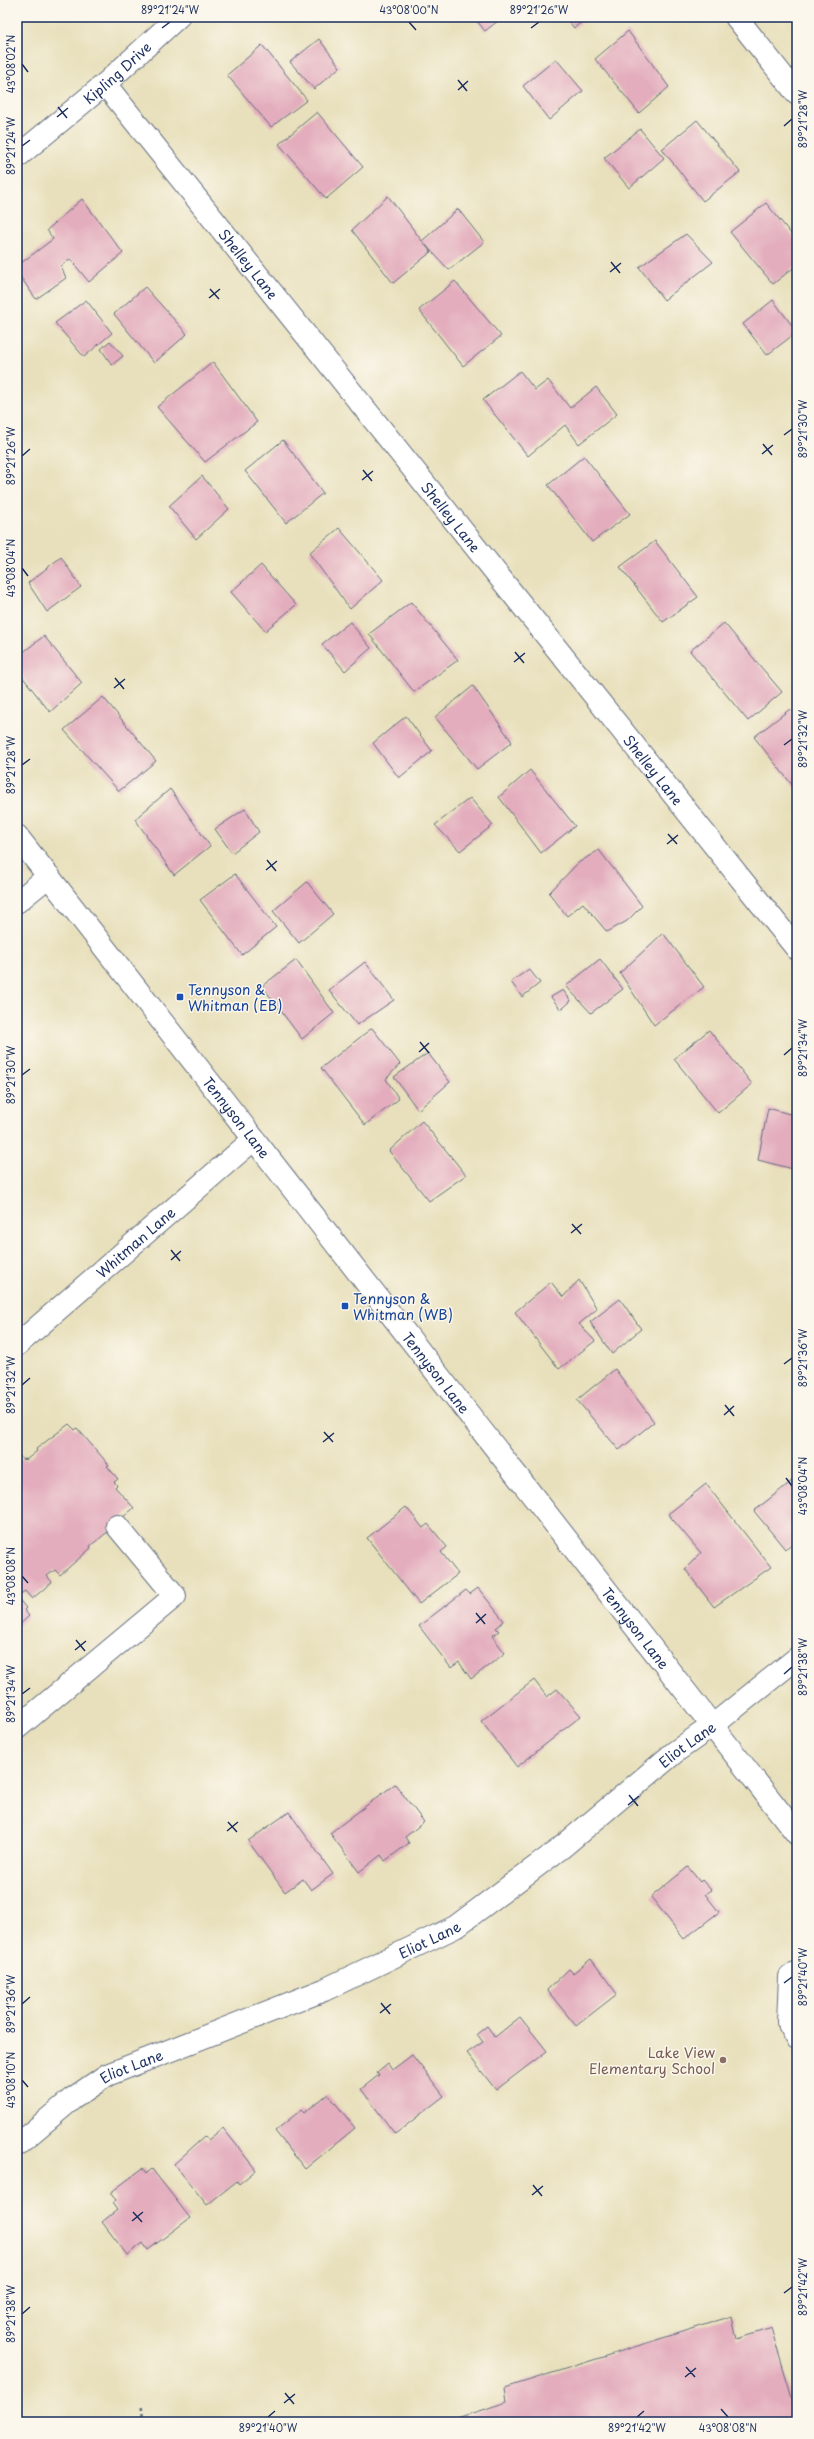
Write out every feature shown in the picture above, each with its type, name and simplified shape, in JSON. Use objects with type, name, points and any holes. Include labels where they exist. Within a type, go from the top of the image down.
[{"type":"street","name":"Kipling Drive","points":[[17,157],[104,84],[178,17]]},
{"type":"street","points":[[736,17],[797,94]]},
{"type":"street","name":"Shelley Lane","points":[[104,84],[797,949]]},
{"type":"street","name":"Tennyson Lane","points":[[17,836],[797,1834]]},
{"type":"street","points":[[17,902],[49,876]]},
{"type":"street","name":"Whitman Lane","points":[[17,1345],[254,1140]]},
{"type":"street","points":[[17,1728],[175,1596],[117,1526]]},
{"type":"street","name":"Eliot Lane","points":[[17,2145],[72,2099],[107,2075],[324,1990],[454,1927],[561,1848],[675,1752],[712,1726],[797,1658]]},
{"type":"street","points":[[797,1972],[790,1977],[788,2022],[797,2038]]},
{"type":"path","points":[[142,2422],[143,2406]]},
{"type":"building","points":[[474,17],[503,17],[485,31]]},
{"type":"building","points":[[565,17],[588,17],[574,28]]},
{"type":"building","points":[[628,31],[669,87],[639,113],[595,59]]},
{"type":"building","points":[[319,39],[340,67],[314,89],[290,62]]},
{"type":"building","points":[[262,45],[307,100],[271,127],[227,75]]},
{"type":"building","points":[[556,59],[583,91],[549,120],[523,86]]},
{"type":"building","points":[[317,112],[363,167],[326,199],[279,144]]},
{"type":"building","points":[[697,120],[740,172],[703,201],[662,149]]},
{"type":"building","points":[[640,129],[664,158],[629,188],[604,158]]},
{"type":"building","points":[[388,196],[422,241],[458,209],[484,242],[449,270],[423,242],[431,252],[393,283],[352,230]]},
{"type":"building","points":[[82,199],[123,253],[89,282],[70,259],[61,266],[66,278],[36,299],[17,272],[17,266],[53,239],[47,230]]},
{"type":"building","points":[[766,203],[797,241],[797,265],[773,284],[730,232]]},
{"type":"building","points":[[686,234],[713,262],[664,300],[639,267]]},
{"type":"building","points":[[455,281],[501,336],[463,366],[419,310]]},
{"type":"building","points":[[145,287],[187,334],[154,363],[114,314]]},
{"type":"building","points":[[86,300],[112,333],[84,357],[55,323]]},
{"type":"building","points":[[773,300],[797,332],[767,355],[743,324]]},
{"type":"building","points":[[110,341],[123,356],[112,365],[101,349]]},
{"type":"building","points":[[213,362],[257,422],[205,462],[157,407]]},
{"type":"building","points":[[520,371],[535,390],[548,380],[570,408],[596,387],[617,414],[579,444],[565,425],[528,456],[483,400]]},
{"type":"building","points":[[283,440],[323,493],[286,523],[245,471]]},
{"type":"building","points":[[584,456],[630,514],[592,542],[548,485]]},
{"type":"building","points":[[202,476],[229,509],[196,539],[169,506]]},
{"type":"building","points":[[339,528],[383,580],[350,609],[309,553]]},
{"type":"building","points":[[655,541],[698,597],[663,622],[620,567]]},
{"type":"building","points":[[61,557],[81,587],[47,612],[28,583]]},
{"type":"building","points":[[261,565],[296,605],[265,631],[231,592]]},
{"type":"building","points":[[411,602],[458,660],[414,692],[369,634]]},
{"type":"building","points":[[350,622],[371,648],[345,671],[322,644]]},
{"type":"building","points":[[724,623],[782,692],[748,721],[690,651]]},
{"type":"building","points":[[44,636],[82,683],[50,712],[17,670],[17,657]]},
{"type":"building","points":[[473,686],[512,742],[477,769],[435,717]]},
{"type":"building","points":[[103,697],[156,761],[119,791],[64,730]]},
{"type":"building","points":[[790,709],[797,718],[797,791],[754,737]]},
{"type":"building","points":[[406,716],[432,751],[399,778],[373,743]]},
{"type":"building","points":[[530,770],[575,826],[541,853],[499,797]]},
{"type":"building","points":[[170,789],[210,846],[174,875],[135,819]]},
{"type":"building","points":[[470,798],[493,825],[460,851],[435,825]]},
{"type":"building","points":[[245,809],[259,832],[232,853],[215,829]]},
{"type":"building","points":[[599,850],[642,906],[627,921],[607,932],[583,903],[567,916],[549,893],[578,863]]},
{"type":"building","points":[[235,874],[276,927],[242,955],[200,900]]},
{"type":"building","points":[[307,882],[333,914],[299,943],[273,911]]},
{"type":"building","points":[[663,933],[704,987],[654,1025],[620,973]]},
{"type":"building","points":[[600,959],[623,989],[591,1013],[566,986]]},
{"type":"building","points":[[296,960],[334,1013],[302,1039],[262,986]]},
{"type":"building","points":[[365,962],[394,1000],[357,1025],[329,990]]},
{"type":"building","points":[[529,969],[540,983],[522,997],[511,982]]},
{"type":"building","points":[[563,990],[571,1001],[561,1010],[551,997]]},
{"type":"building","points":[[372,1028],[400,1064],[386,1079],[399,1099],[365,1125],[321,1068]]},
{"type":"building","points":[[709,1030],[752,1084],[718,1113],[674,1059]]},
{"type":"building","points":[[428,1053],[450,1082],[418,1110],[394,1077]]},
{"type":"building","points":[[768,1108],[797,1116],[797,1170],[758,1160]]},
{"type":"building","points":[[422,1121],[466,1175],[429,1201],[389,1151]]},
{"type":"building","points":[[579,1280],[597,1309],[579,1324],[595,1341],[559,1369],[515,1312],[551,1282],[563,1297]]},
{"type":"building","points":[[620,1299],[641,1329],[612,1354],[590,1322]]},
{"type":"building","points":[[615,1369],[654,1422],[619,1450],[577,1400]]},
{"type":"building","points":[[69,1424],[75,1430],[77,1428],[109,1465],[107,1466],[118,1479],[114,1482],[117,1485],[115,1487],[134,1508],[122,1518],[124,1519],[90,1546],[91,1548],[60,1575],[55,1570],[47,1576],[52,1582],[32,1599],[25,1591],[17,1597],[17,1453],[23,1460],[25,1458],[26,1460],[37,1451],[36,1449]]},
{"type":"building","points":[[797,1477],[797,1540],[785,1549],[754,1511]]},
{"type":"building","points":[[706,1484],[771,1567],[714,1607],[685,1569],[701,1553],[668,1514]]},
{"type":"building","points":[[406,1507],[423,1528],[428,1524],[447,1547],[441,1552],[458,1574],[419,1604],[367,1538]]},
{"type":"building","points":[[478,1588],[504,1621],[496,1628],[499,1631],[492,1636],[505,1653],[471,1679],[459,1662],[451,1668],[419,1626],[466,1590],[470,1594]]},
{"type":"building","points":[[17,1597],[26,1608],[24,1610],[29,1616],[17,1627]]},
{"type":"building","points":[[534,1680],[547,1697],[557,1689],[581,1716],[517,1767],[481,1721]]},
{"type":"building","points":[[395,1784],[424,1822],[405,1837],[409,1843],[385,1861],[381,1855],[359,1872],[330,1833]]},
{"type":"building","points":[[289,1812],[333,1874],[311,1890],[303,1879],[285,1892],[248,1841]]},
{"type":"building","points":[[688,1867],[700,1882],[702,1880],[711,1890],[705,1894],[719,1912],[684,1939],[651,1897]]},
{"type":"building","points":[[591,1959],[617,1994],[576,2026],[547,1990],[569,1969],[573,1973]]},
{"type":"building","points":[[520,2017],[547,2051],[496,2090],[467,2053],[483,2042],[477,2034],[487,2026],[495,2037]]},
{"type":"building","points":[[412,2055],[444,2096],[395,2134],[361,2089],[379,2075],[377,2073],[388,2064],[392,2070]]},
{"type":"building","points":[[328,2094],[355,2128],[305,2169],[275,2131],[301,2110],[304,2113]]},
{"type":"building","points":[[223,2128],[256,2170],[239,2184],[237,2181],[207,2205],[174,2164],[205,2136],[208,2140]]},
{"type":"building","points":[[143,2168],[147,2173],[152,2169],[190,2218],[148,2250],[143,2243],[127,2255],[102,2222],[117,2210],[112,2203],[116,2200],[110,2193]]},
{"type":"building","points":[[732,2316],[737,2339],[771,2328],[797,2415],[797,2422],[444,2422],[507,2402],[505,2388]]},
{"type":"place","name":"Tennyson & Whitman (EB)","points":[[180,997]]},
{"type":"place","name":"Tennyson & Whitman (WB)","points":[[345,1306]]},
{"type":"place","name":"Lake View Elementary School","points":[[723,2060]]}]
